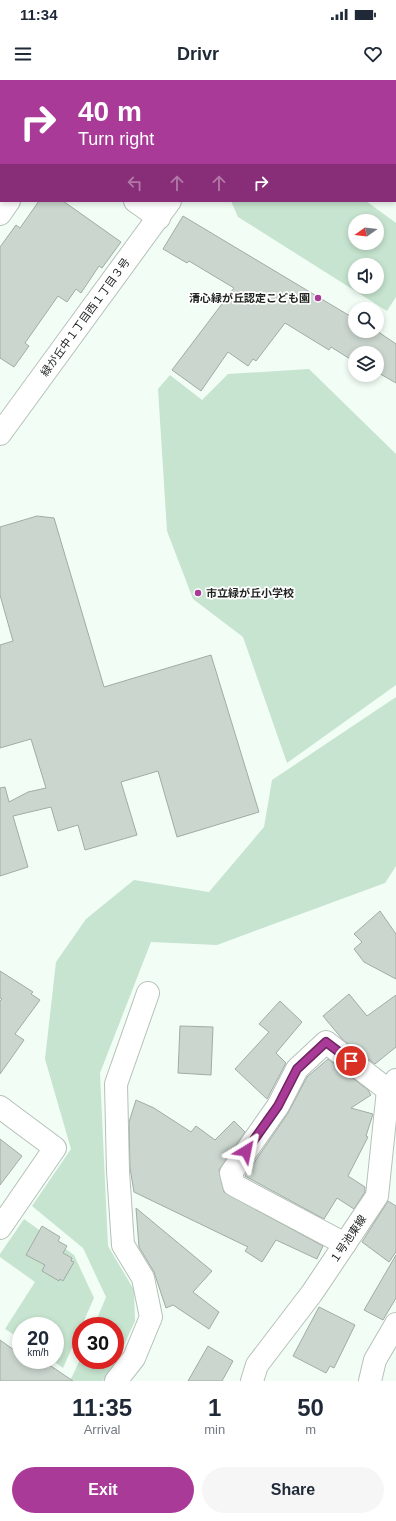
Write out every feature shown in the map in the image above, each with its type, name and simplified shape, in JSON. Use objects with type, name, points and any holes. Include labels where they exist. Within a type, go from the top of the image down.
[{"type":"street","points":[[0,214],[8,202]]},
{"type":"street","points":[[139,202],[165,209]]},
{"type":"street","name":"緑が丘中１丁目西１丁目３号","points":[[0,434],[165,209]]},
{"type":"street","points":[[116,1381],[134,1358],[151,1317],[143,1278],[123,1245],[118,1171],[116,1084],[148,993]]},
{"type":"street","points":[[345,1244],[234,1186],[231,1174],[278,1106],[297,1069],[326,1042],[392,1085]]},
{"type":"street","name":"１号池東線","points":[[252,1381],[257,1365],[312,1293],[377,1196],[392,1085]]},
{"type":"street","points":[[0,1107],[55,1148],[0,1228]]},
{"type":"street","points":[[370,1381],[375,1360],[396,1324]]},
{"type":"green space","points":[[231,202],[367,202],[384,214],[348,214],[348,250],[384,250],[384,214],[396,223],[396,297],[387,311],[384,309],[384,302],[373,302],[360,294],[384,294],[384,258],[348,258],[348,286],[238,217]]},
{"type":"green space","points":[[309,369],[396,454],[396,685],[287,763],[243,637],[193,599],[167,531],[158,389],[170,375],[202,400],[228,374]]},
{"type":"green space","points":[[396,697],[396,866],[385,883],[217,945],[151,942],[100,1073],[108,1246],[134,1290],[135,1321],[124,1345],[124,1317],[98,1317],[106,1297],[83,1248],[32,1206],[71,1149],[45,1059],[56,962],[86,919],[134,880],[209,892],[264,827],[272,780]]},
{"type":"green space","points":[[24,1219],[74,1255],[94,1298],[86,1317],[72,1317],[72,1348],[64,1366],[64,1317],[13,1317],[35,1282],[0,1257],[0,1254]]},
{"type":"green space","points":[[12,1318],[12,1333],[5,1329]]},
{"type":"green space","points":[[76,1369],[112,1369],[103,1381],[69,1381]]},
{"type":"building","points":[[38,202],[64,202],[121,242],[102,268],[99,266],[81,293],[76,289],[67,302],[58,296],[25,343],[29,346],[14,367],[0,358],[0,247],[16,225],[20,228]]},
{"type":"building","points":[[183,216],[348,315],[348,338],[384,338],[384,336],[396,344],[396,383],[384,376],[384,346],[348,346],[348,358],[331,347],[329,350],[285,323],[256,361],[253,359],[248,366],[228,352],[201,391],[172,370],[234,288],[189,261],[187,263],[163,249]]},
{"type":"building","points":[[37,516],[54,518],[104,687],[211,655],[259,812],[177,837],[158,771],[121,782],[137,835],[85,850],[78,825],[58,831],[51,807],[13,816],[28,867],[0,876],[0,788],[5,787],[9,802],[28,792],[46,788],[31,739],[0,748],[0,645],[13,641],[0,595],[0,527]]},
{"type":"building","points":[[380,911],[396,934],[396,979],[364,962],[354,949],[362,942],[354,934]]},
{"type":"building","points":[[0,971],[33,992],[31,994],[40,1000],[15,1034],[24,1040],[0,1074],[0,1001],[2,999],[0,998]]},
{"type":"building","points":[[349,994],[367,1016],[396,995],[396,1047],[375,1064],[343,1040],[323,1016]]},
{"type":"building","points":[[280,1001],[302,1022],[276,1053],[286,1063],[267,1099],[235,1069],[269,1032],[259,1024]]},
{"type":"building","points":[[180,1026],[213,1027],[211,1075],[178,1073]]},
{"type":"building","points":[[328,1059],[368,1090],[371,1095],[351,1108],[373,1114],[366,1136],[368,1137],[348,1176],[365,1187],[365,1192],[354,1209],[337,1198],[324,1219],[245,1176],[288,1113],[307,1077]]},
{"type":"building","points":[[136,1100],[154,1108],[191,1132],[196,1126],[215,1140],[234,1121],[245,1132],[219,1170],[224,1192],[323,1246],[317,1259],[276,1240],[262,1262],[245,1251],[248,1247],[134,1192],[130,1168],[129,1122]]},
{"type":"building","points":[[0,1139],[22,1156],[0,1185]]},
{"type":"building","points":[[388,1201],[396,1206],[396,1252],[389,1262],[362,1242]]},
{"type":"building","points":[[136,1208],[212,1271],[193,1292],[219,1312],[209,1329],[173,1305],[166,1308],[154,1272],[139,1247]]},
{"type":"building","points":[[42,1226],[60,1237],[58,1241],[67,1246],[63,1253],[72,1258],[71,1261],[74,1262],[63,1281],[60,1279],[59,1281],[42,1271],[45,1265],[26,1255]]},
{"type":"building","points":[[396,1255],[396,1298],[383,1320],[364,1310]]},
{"type":"building","points":[[319,1307],[355,1325],[334,1368],[330,1366],[326,1373],[293,1356]]},
{"type":"building","points":[[0,1340],[12,1349],[12,1369],[55,1369],[73,1381],[0,1381]]},
{"type":"building","points":[[208,1346],[233,1361],[222,1381],[188,1381]]},
{"type":"place","name":"清心緑が丘認定こども園","points":[[318,298]]},
{"type":"place","name":"市立緑が丘小学校","points":[[198,593]]},
{"type":"route","points":[[246,1151],[278,1106],[297,1069],[326,1042],[351,1061]]}]
